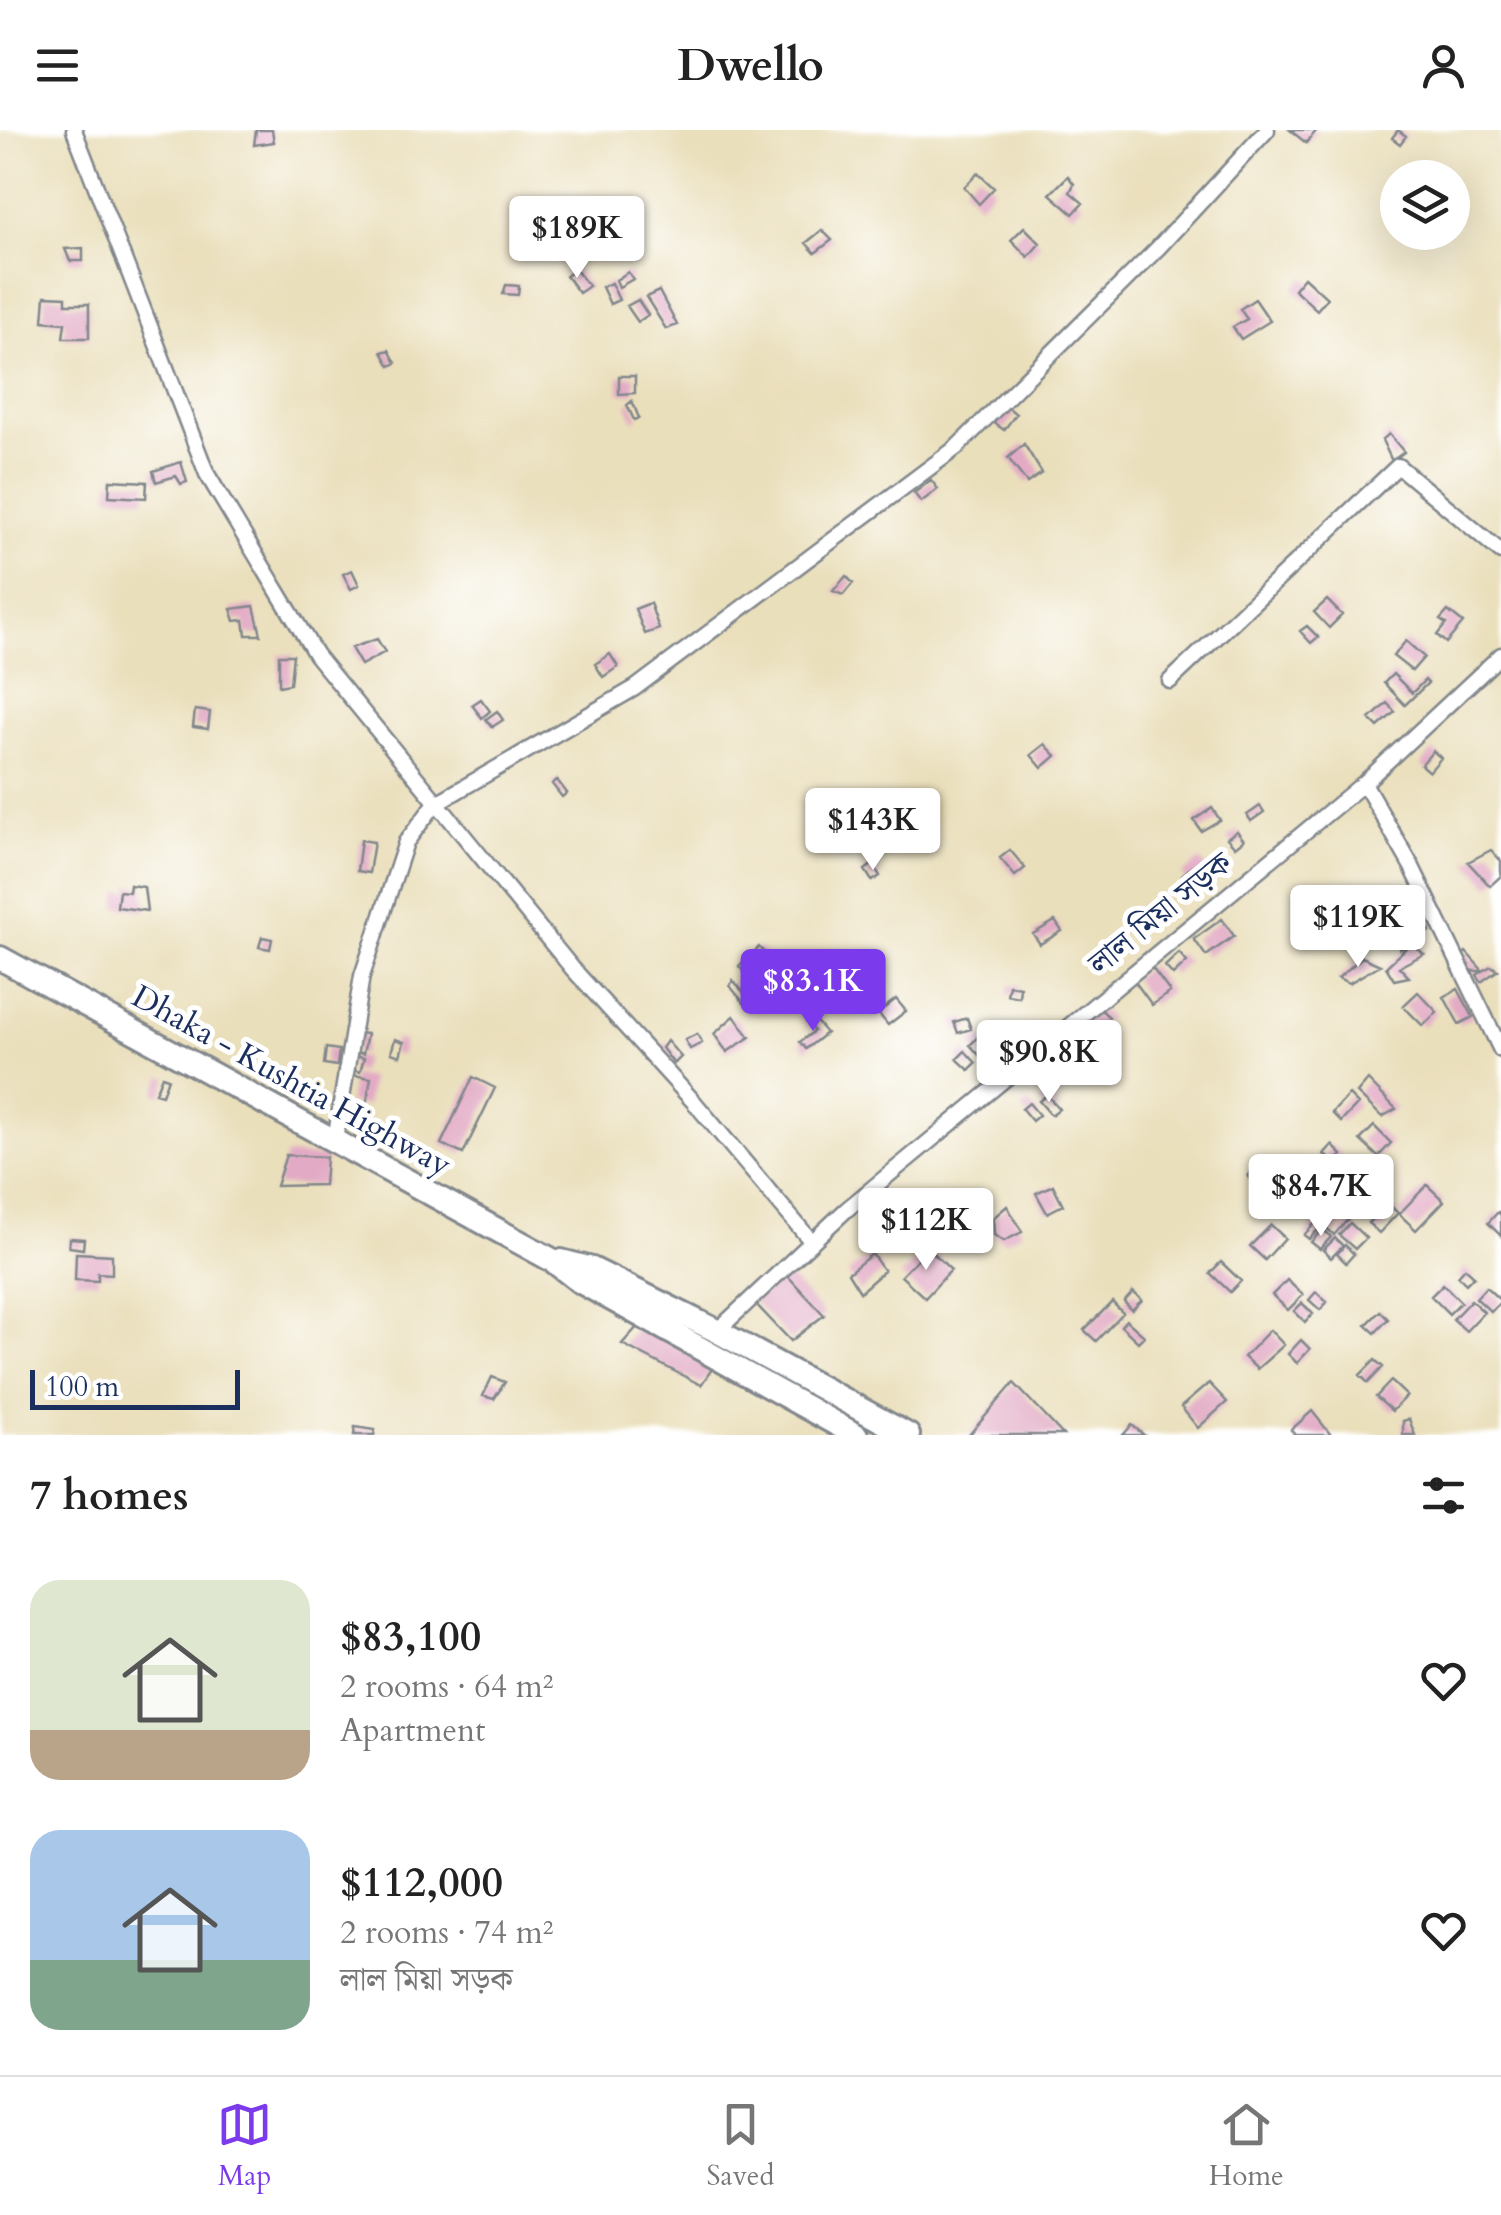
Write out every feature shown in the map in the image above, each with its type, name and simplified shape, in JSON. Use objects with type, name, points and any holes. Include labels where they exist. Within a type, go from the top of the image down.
[{"type":"main road","name":"Dhaka - Kushtia Highway","points":[[0,958],[552,1260],[579,1281],[856,1435]]},
{"type":"main road","name":"Dhaka - Kushtia Highway","points":[[552,1260],[592,1270],[908,1435]]},
{"type":"street","points":[[74,130],[207,474],[316,655],[435,804],[812,1242]]},
{"type":"street","points":[[336,1140],[362,976],[406,842],[435,804],[635,688],[956,448],[1158,248],[1266,130]]},
{"type":"street","points":[[1170,681],[1398,466],[1501,552]]},
{"type":"street","name":"লাল মিয়া সড়ক","points":[[717,1332],[812,1242],[1049,1039],[1364,783],[1501,655]]},
{"type":"street","points":[[1364,783],[1412,867],[1501,1050]]},
{"type":"building","points":[[256,130],[272,130],[274,142],[254,145]]},
{"type":"building","points":[[1290,130],[1317,130],[1306,143]]},
{"type":"building","points":[[1398,130],[1406,136],[1400,144],[1392,138]]},
{"type":"building","points":[[978,173],[994,188],[979,204],[964,187]]},
{"type":"building","points":[[1068,176],[1074,184],[1070,192],[1083,203],[1073,214],[1050,194]]},
{"type":"building","points":[[1024,227],[1040,243],[1028,257],[1011,240]]},
{"type":"building","points":[[822,230],[832,240],[815,253],[806,243]]},
{"type":"building","points":[[83,248],[83,261],[70,261],[65,249]]},
{"type":"building","points":[[575,269],[589,286],[579,293],[566,276]]},
{"type":"building","points":[[628,272],[633,279],[619,287],[616,280]]},
{"type":"building","points":[[1304,277],[1327,298],[1317,310],[1294,289]]},
{"type":"building","points":[[611,283],[619,300],[610,304],[602,287]]},
{"type":"building","points":[[506,285],[519,286],[518,295],[503,294]]},
{"type":"building","points":[[659,291],[677,325],[666,329],[646,297]]},
{"type":"building","points":[[45,296],[66,297],[66,304],[89,304],[89,338],[63,338],[65,323],[43,321]]},
{"type":"building","points":[[1255,299],[1270,321],[1241,339],[1233,327],[1247,319],[1240,309]]},
{"type":"building","points":[[638,300],[648,315],[638,322],[627,306]]},
{"type":"building","points":[[389,350],[396,363],[390,366],[382,352]]},
{"type":"building","points":[[619,376],[635,376],[635,393],[619,394]]},
{"type":"building","points":[[632,401],[639,418],[634,420],[627,405]]},
{"type":"building","points":[[1005,405],[1016,414],[1004,430],[993,422]]},
{"type":"building","points":[[1389,434],[1404,452],[1392,461],[1382,440]]},
{"type":"building","points":[[1024,444],[1042,473],[1027,483],[1008,458]]},
{"type":"building","points":[[181,462],[187,482],[181,484],[176,476],[156,482],[153,471]]},
{"type":"building","points":[[110,480],[147,482],[146,498],[109,496]]},
{"type":"building","points":[[931,480],[938,489],[921,502],[914,493]]},
{"type":"building","points":[[352,570],[359,585],[351,589],[343,574]]},
{"type":"building","points":[[846,576],[853,583],[843,595],[833,591]]},
{"type":"building","points":[[1327,600],[1342,615],[1329,628],[1314,612]]},
{"type":"building","points":[[650,603],[659,629],[645,634],[635,609]]},
{"type":"building","points":[[254,606],[261,635],[246,635],[244,620],[235,621],[231,609]]},
{"type":"building","points":[[1448,611],[1463,623],[1446,643],[1437,635],[1446,624],[1440,620]]},
{"type":"building","points":[[1307,626],[1318,637],[1311,643],[1300,631]]},
{"type":"building","points":[[377,639],[385,652],[361,665],[351,648]]},
{"type":"building","points":[[1406,641],[1424,657],[1412,671],[1393,656]]},
{"type":"building","points":[[610,654],[618,667],[603,677],[595,664]]},
{"type":"building","points":[[279,655],[293,655],[290,684],[279,686]]},
{"type":"building","points":[[1393,674],[1412,693],[1425,680],[1428,683],[1405,705],[1384,683]]},
{"type":"building","points":[[481,699],[490,711],[482,718],[472,705]]},
{"type":"building","points":[[1387,703],[1395,712],[1378,727],[1370,719]]},
{"type":"building","points":[[195,710],[210,712],[208,729],[193,727]]},
{"type":"building","points":[[497,711],[503,720],[492,727],[486,719]]},
{"type":"building","points":[[1045,744],[1056,756],[1042,768],[1031,755]]},
{"type":"building","points":[[1433,751],[1441,758],[1429,772],[1421,765]]},
{"type":"building","points":[[557,780],[567,793],[562,797],[552,784]]},
{"type":"building","points":[[902,797],[912,817],[900,823],[890,803]]},
{"type":"building","points":[[1260,806],[1264,812],[1251,821],[1247,815]]},
{"type":"building","points":[[1212,808],[1220,820],[1201,831],[1194,820]]},
{"type":"building","points":[[1237,831],[1244,840],[1235,847],[1227,838]]},
{"type":"building","points":[[361,840],[374,842],[369,873],[357,871]]},
{"type":"building","points":[[1010,850],[1025,868],[1015,876],[1000,858]]},
{"type":"building","points":[[1491,850],[1501,861],[1501,876],[1490,886],[1468,862]]},
{"type":"building","points":[[1200,860],[1214,877],[1191,886],[1182,875]]},
{"type":"building","points":[[873,864],[880,876],[872,881],[865,870]]},
{"type":"building","points":[[130,885],[144,887],[147,911],[117,907],[119,891],[129,892]]},
{"type":"building","points":[[1364,887],[1374,894],[1372,908],[1360,899]]},
{"type":"building","points":[[1154,900],[1160,911],[1145,919],[1140,909]]},
{"type":"building","points":[[1415,906],[1430,931],[1400,949],[1385,924]]},
{"type":"building","points":[[1222,919],[1234,936],[1206,956],[1194,939]]},
{"type":"building","points":[[1055,921],[1062,931],[1040,944],[1033,934]]},
{"type":"building","points":[[262,937],[272,939],[270,949],[259,947]]},
{"type":"building","points":[[1411,943],[1424,954],[1399,967],[1409,977],[1394,980],[1386,967]]},
{"type":"building","points":[[759,947],[769,958],[749,977],[739,966]]},
{"type":"building","points":[[1466,952],[1483,971],[1471,971],[1459,958]]},
{"type":"building","points":[[1179,953],[1187,962],[1173,975],[1165,966]]},
{"type":"building","points":[[1362,957],[1380,965],[1349,983],[1338,978]]},
{"type":"building","points":[[1150,965],[1170,992],[1152,1005],[1133,979]]},
{"type":"building","points":[[1491,966],[1498,970],[1481,982],[1477,975]]},
{"type":"building","points":[[733,980],[749,999],[744,1003],[730,986]]},
{"type":"building","points":[[1009,985],[1020,987],[1019,997],[1007,995]]},
{"type":"building","points":[[1458,989],[1473,1017],[1459,1024],[1444,997]]},
{"type":"building","points":[[1418,992],[1437,1012],[1423,1026],[1403,1006]]},
{"type":"building","points":[[896,999],[906,1011],[888,1025],[878,1013]]},
{"type":"building","points":[[1094,1003],[1109,1017],[1083,1045],[1068,1031]]},
{"type":"building","points":[[734,1016],[750,1037],[727,1052],[714,1034]]},
{"type":"building","points":[[812,1017],[826,1033],[806,1049],[800,1042],[814,1031],[806,1022]]},
{"type":"building","points":[[967,1018],[971,1029],[958,1033],[954,1022]]},
{"type":"building","points":[[359,1033],[367,1034],[363,1054],[355,1052]]},
{"type":"building","points":[[697,1034],[702,1043],[690,1049],[685,1040]]},
{"type":"building","points":[[980,1035],[992,1048],[981,1057],[970,1045]]},
{"type":"building","points":[[395,1039],[404,1042],[400,1056],[391,1053]]},
{"type":"building","points":[[667,1041],[681,1057],[674,1064],[662,1048]]},
{"type":"building","points":[[1071,1047],[1087,1069],[1074,1078],[1059,1055]]},
{"type":"building","points":[[326,1048],[339,1050],[337,1066],[324,1064]]},
{"type":"building","points":[[965,1051],[976,1063],[969,1070],[957,1059]]},
{"type":"building","points":[[354,1056],[364,1058],[360,1072],[350,1069]]},
{"type":"building","points":[[353,1075],[371,1078],[366,1106],[348,1103]]},
{"type":"building","points":[[162,1076],[168,1078],[162,1095],[155,1093]]},
{"type":"building","points":[[473,1077],[495,1088],[463,1154],[441,1144]]},
{"type":"building","points":[[1368,1080],[1396,1109],[1382,1117],[1357,1093]]},
{"type":"building","points":[[1047,1095],[1059,1109],[1051,1115],[1039,1101]]},
{"type":"building","points":[[1349,1095],[1358,1104],[1341,1122],[1332,1113]]},
{"type":"building","points":[[1029,1103],[1039,1115],[1032,1121],[1022,1109]]},
{"type":"building","points":[[1374,1126],[1391,1143],[1378,1157],[1360,1140]]},
{"type":"building","points":[[1332,1145],[1342,1155],[1334,1163],[1324,1154]]},
{"type":"building","points":[[286,1155],[326,1157],[324,1185],[276,1186]]},
{"type":"building","points":[[1259,1164],[1289,1194],[1281,1209],[1248,1176]]},
{"type":"building","points":[[1361,1177],[1374,1189],[1367,1195],[1355,1183]]},
{"type":"building","points":[[1310,1183],[1329,1200],[1317,1212],[1299,1195]]},
{"type":"building","points":[[1053,1185],[1063,1205],[1047,1213],[1036,1193]]},
{"type":"building","points":[[1427,1185],[1444,1201],[1416,1230],[1399,1214]]},
{"type":"building","points":[[1380,1196],[1398,1213],[1379,1233],[1368,1223],[1377,1214],[1369,1206]]},
{"type":"building","points":[[1333,1202],[1349,1218],[1334,1235],[1317,1219]]},
{"type":"building","points":[[1007,1206],[1022,1232],[1004,1241],[994,1235],[993,1218]]},
{"type":"building","points":[[1498,1212],[1501,1215],[1501,1236],[1488,1223]]},
{"type":"building","points":[[1317,1221],[1322,1226],[1309,1239],[1304,1235]]},
{"type":"building","points":[[1350,1223],[1366,1238],[1355,1249],[1339,1235]]},
{"type":"building","points":[[1271,1225],[1285,1238],[1265,1260],[1250,1246]]},
{"type":"building","points":[[1323,1229],[1331,1237],[1320,1249],[1311,1242]]},
{"type":"building","points":[[70,1238],[84,1239],[83,1249],[69,1247]]},
{"type":"building","points":[[1335,1238],[1343,1246],[1331,1258],[1323,1250]]},
{"type":"building","points":[[1345,1245],[1354,1254],[1346,1263],[1337,1254]]},
{"type":"building","points":[[928,1248],[951,1270],[925,1298],[901,1276]]},
{"type":"building","points":[[76,1253],[112,1255],[112,1274],[98,1273],[98,1281],[75,1280]]},
{"type":"building","points":[[872,1254],[884,1271],[860,1292],[848,1273]]},
{"type":"building","points":[[1221,1262],[1241,1281],[1230,1292],[1210,1273]]},
{"type":"building","points":[[1465,1268],[1474,1276],[1466,1284],[1458,1276]]},
{"type":"building","points":[[786,1274],[824,1315],[791,1341],[753,1301]]},
{"type":"building","points":[[1287,1280],[1303,1295],[1288,1310],[1272,1295]]},
{"type":"building","points":[[1443,1284],[1461,1302],[1449,1314],[1431,1296]]},
{"type":"building","points":[[1486,1287],[1501,1301],[1491,1312],[1476,1298]]},
{"type":"building","points":[[1133,1292],[1142,1300],[1132,1310],[1124,1302]]},
{"type":"building","points":[[1316,1292],[1327,1302],[1320,1310],[1309,1300]]},
{"type":"building","points":[[1471,1300],[1484,1312],[1466,1331],[1453,1319]]},
{"type":"building","points":[[1112,1302],[1123,1313],[1096,1341],[1084,1330]]},
{"type":"building","points":[[1302,1303],[1313,1314],[1305,1322],[1294,1311]]},
{"type":"building","points":[[1380,1311],[1388,1319],[1375,1333],[1366,1325]]},
{"type":"building","points":[[1126,1320],[1144,1336],[1138,1342],[1121,1326]]},
{"type":"building","points":[[638,1326],[714,1366],[701,1385],[622,1344]]},
{"type":"building","points":[[1270,1330],[1284,1345],[1257,1369],[1244,1357]]},
{"type":"building","points":[[1301,1340],[1310,1349],[1297,1363],[1288,1354]]},
{"type":"building","points":[[1375,1360],[1383,1367],[1368,1383],[1360,1375]]},
{"type":"building","points":[[492,1377],[505,1382],[494,1399],[483,1396]]},
{"type":"building","points":[[1391,1381],[1407,1396],[1392,1411],[1376,1397]]},
{"type":"building","points":[[1014,1383],[1063,1435],[969,1435]]},
{"type":"building","points":[[1209,1383],[1227,1402],[1198,1428],[1181,1407]]},
{"type":"building","points":[[1312,1411],[1331,1435],[1295,1435],[1291,1430]]},
{"type":"building","points":[[1409,1419],[1415,1435],[1403,1435],[1403,1421]]},
{"type":"building","points":[[1132,1425],[1144,1435],[1123,1435]]},
{"type":"building","points":[[355,1427],[375,1430],[374,1435],[354,1435]]}]
